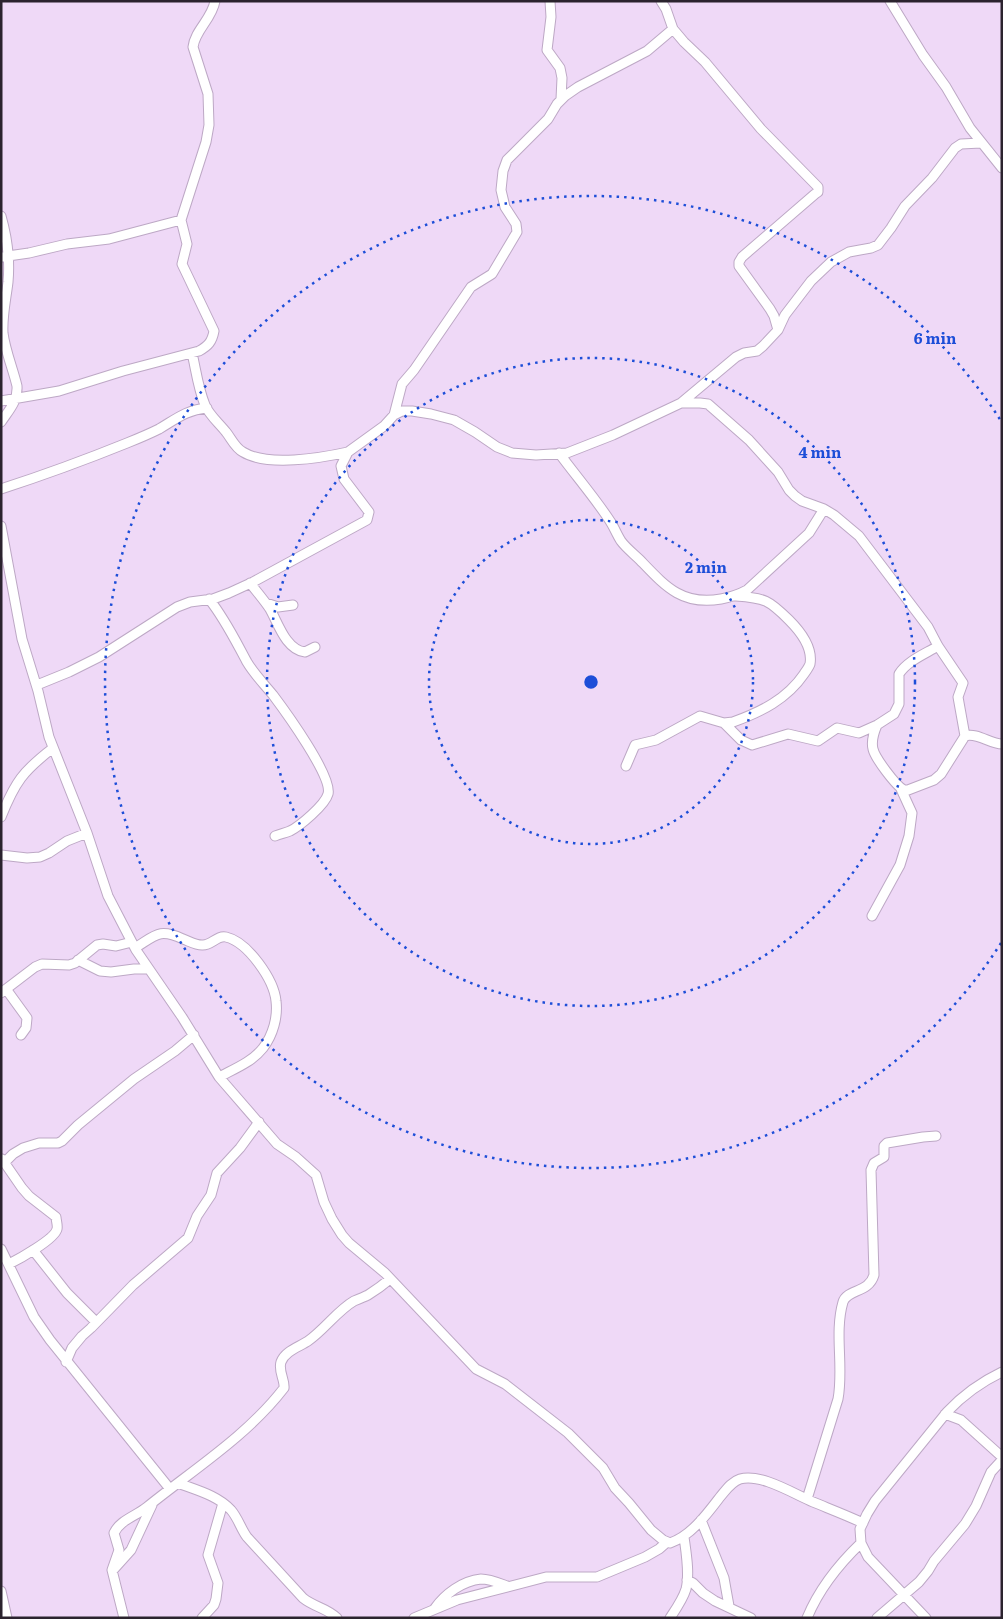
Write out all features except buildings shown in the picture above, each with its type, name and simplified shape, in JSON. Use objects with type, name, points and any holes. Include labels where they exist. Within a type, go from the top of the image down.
[{"type":"street","points":[[1,401],[59,391],[123,371],[192,353],[208,346],[212,340],[214,331],[182,264],[186,244],[181,220],[206,142],[209,125],[208,94],[193,47],[197,35],[211,14],[215,1]]},
{"type":"street","points":[[550,1],[551,17],[547,50],[560,68],[562,78],[561,99]]},
{"type":"street","points":[[661,1],[673,29],[709,66],[761,129],[818,187],[818,192],[742,257],[739,262],[739,266],[770,309],[778,330]]},
{"type":"street","points":[[890,1],[923,55],[946,87],[970,128],[1002,168]]},
{"type":"street","points":[[394,415],[402,384],[414,370],[471,287],[492,274],[517,232],[516,224],[506,207],[501,190],[507,160],[548,119],[561,99],[578,87],[647,51],[673,29]]},
{"type":"street","points":[[192,353],[200,391],[207,408],[234,444],[242,452],[254,457],[303,460],[348,452],[384,426],[394,415],[402,411],[412,411],[454,420],[497,447],[512,453],[536,455],[567,453],[613,435],[681,404],[736,357],[744,353],[756,351],[763,346],[778,330],[785,315],[811,282],[831,262],[849,252],[878,245],[905,206],[932,178],[956,148],[961,144],[981,142]]},
{"type":"street","points":[[1,216],[7,239],[5,256],[8,280],[3,322],[4,334],[17,386],[16,398],[1,422]]},
{"type":"street","points":[[5,256],[67,244],[109,239],[181,220]]},
{"type":"street","points":[[681,404],[708,404],[749,440],[778,472],[795,496],[810,505],[824,510],[859,536],[928,627],[962,684],[958,697],[965,736],[946,766],[934,780],[908,790],[901,789]]},
{"type":"street","points":[[1,489],[56,471],[127,443],[157,430],[185,412],[207,408]]},
{"type":"street","points":[[37,685],[99,657],[178,607],[190,602],[229,593],[368,519],[369,512],[367,508],[342,474],[341,466],[348,452]]},
{"type":"street","points":[[559,453],[610,521],[622,541],[653,575],[668,588],[682,596],[703,602],[736,596],[762,598],[784,614],[798,628],[808,648],[810,664],[797,685],[782,698],[733,722],[724,723],[700,716],[656,740],[635,745],[626,766]]},
{"type":"street","points":[[736,596],[746,590],[809,533],[824,510]]},
{"type":"street","points":[[1,526],[22,640],[37,685],[53,748],[87,833],[108,896],[133,945],[194,1035],[219,1077],[259,1122],[267,1134],[316,1175],[327,1210],[342,1235],[390,1279],[476,1369],[505,1384],[581,1445],[603,1468],[615,1488],[651,1530],[667,1542]]},
{"type":"street","points":[[250,583],[266,603],[282,632],[296,649],[305,652],[316,647]]},
{"type":"street","points":[[209,599],[222,616],[247,662],[292,721],[309,748],[329,787],[324,802],[304,822],[291,831],[275,836]]},
{"type":"street","points":[[266,603],[278,607],[293,605]]},
{"type":"street","points":[[724,723],[741,740],[752,745],[788,734],[818,741],[837,728],[859,733],[877,725],[894,714],[898,707],[899,674],[902,668],[938,646]]},
{"type":"street","points":[[872,916],[900,864],[909,836],[912,813],[901,789],[893,781],[873,751],[873,736],[877,725]]},
{"type":"street","points":[[965,736],[972,735],[996,744],[1002,744]]},
{"type":"street","points":[[1,817],[15,786],[26,770],[53,748]]},
{"type":"street","points":[[1,855],[26,858],[40,857],[67,841],[87,833]]},
{"type":"street","points":[[21,1035],[26,1028],[27,1018],[21,1007],[4,991],[35,967],[42,964],[69,965],[75,963],[102,944],[116,946],[133,945],[158,934],[166,933],[203,945],[223,936],[244,947],[255,958],[268,978],[276,998],[277,1008],[270,1036],[263,1048],[254,1058],[219,1077]]},
{"type":"street","points":[[78,960],[100,971],[149,970]]},
{"type":"street","points":[[9,1264],[33,1250],[56,1231],[56,1217],[29,1196],[3,1160],[23,1148],[39,1143],[58,1143],[62,1141],[78,1125],[134,1079],[175,1051],[194,1035]]},
{"type":"street","points":[[66,1362],[72,1348],[82,1336],[132,1285],[188,1238],[197,1216],[211,1195],[217,1172],[240,1148],[259,1122]]},
{"type":"street","points":[[807,1499],[836,1411],[840,1390],[840,1336],[843,1301],[849,1295],[870,1284],[874,1276],[871,1170],[874,1163],[884,1157],[884,1146],[887,1143],[936,1136]]},
{"type":"street","points":[[1,1249],[34,1317],[66,1362],[170,1489]]},
{"type":"street","points":[[33,1250],[66,1293],[96,1322]]},
{"type":"street","points":[[124,1618],[112,1570],[119,1550],[114,1531],[118,1526],[229,1444],[258,1416],[283,1390],[285,1385],[280,1369],[281,1364],[294,1348],[307,1342],[354,1302],[368,1295],[390,1279]]},
{"type":"street","points":[[926,1618],[868,1557],[859,1535],[863,1523],[875,1502],[946,1414],[976,1386],[1002,1372]]},
{"type":"street","points":[[877,1618],[919,1582],[964,1524],[976,1506],[991,1472],[1002,1458],[960,1420],[946,1414]]},
{"type":"street","points":[[414,1618],[457,1600],[507,1586],[546,1577],[597,1577],[645,1557],[667,1542],[676,1541],[684,1536],[701,1520],[726,1489],[733,1482],[741,1478],[778,1484],[807,1499],[863,1523]]},
{"type":"street","points":[[178,1483],[209,1495],[223,1503],[234,1515],[247,1537],[303,1598],[337,1618]]},
{"type":"street","points":[[112,1570],[131,1550],[153,1502]]},
{"type":"street","points":[[202,1618],[214,1605],[216,1599],[218,1583],[208,1555],[223,1503]]},
{"type":"street","points":[[701,1520],[724,1578],[729,1606]]},
{"type":"street","points":[[670,1618],[683,1596],[687,1580],[684,1536]]},
{"type":"street","points":[[807,1618],[814,1602],[830,1576],[861,1543]]},
{"type":"street","points":[[435,1608],[452,1590],[468,1582],[481,1579],[492,1580],[507,1586]]},
{"type":"street","points":[[687,1580],[719,1603],[729,1606],[751,1618]]},
{"type":"street","points":[[1,1591],[7,1618]]}]
